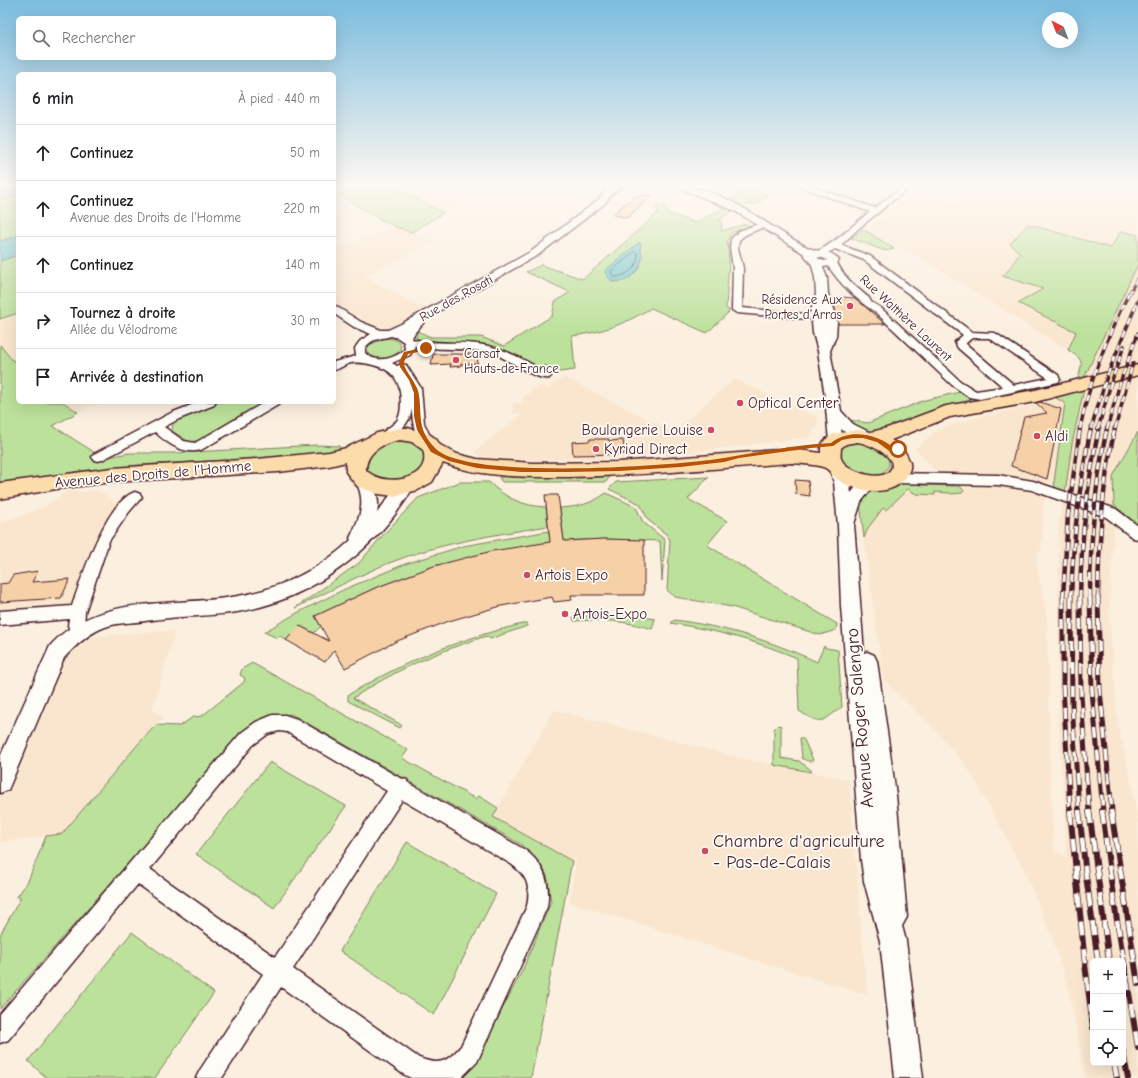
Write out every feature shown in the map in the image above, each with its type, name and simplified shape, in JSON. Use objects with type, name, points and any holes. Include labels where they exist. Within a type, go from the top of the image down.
[{"type":"main road","points":[[724,460],[834,443],[850,436],[868,437],[892,433],[952,411],[1035,396],[1138,370]]},
{"type":"main road","points":[[283,464],[331,468],[360,478],[374,487],[384,489],[413,483],[450,471],[490,468],[533,470],[619,469],[724,460],[798,456],[814,458],[835,466],[852,478],[868,483],[883,482],[897,465],[902,440],[924,420]]},
{"type":"main road","points":[[283,464],[339,457],[354,453],[386,436],[408,434],[419,437],[430,446],[458,461],[490,468]]},
{"type":"main road","points":[[868,437],[888,446],[897,465]]},
{"type":"main road","points":[[834,443],[830,453],[835,466]]},
{"type":"main road","points":[[360,478],[355,466],[357,459],[366,446]]},
{"type":"main road","points":[[413,483],[430,471],[434,464],[435,457],[430,446]]},
{"type":"main road","name":"Avenue des Droits de l'Homme","points":[[0,491],[72,479],[148,472],[283,464]]},
{"type":"street","name":"Rue des Rosati","points":[[336,356],[347,353],[362,345],[372,337],[386,334],[405,326],[535,254],[557,236]]},
{"type":"street","name":"Rue des Rosati","points":[[430,446],[421,433],[418,424],[415,388],[401,364],[409,349],[409,331],[415,324],[438,313],[541,255],[564,236]]},
{"type":"street","points":[[738,236],[735,239],[734,248],[738,268],[737,310],[818,318]]},
{"type":"street","points":[[783,236],[815,255],[823,264],[832,261]]},
{"type":"street","points":[[815,255],[835,246],[845,236]]},
{"type":"street","points":[[835,246],[866,258],[970,335]]},
{"type":"street","points":[[821,278],[826,268],[832,261],[835,246]]},
{"type":"street","points":[[815,255],[821,278],[822,294],[830,314],[832,327],[824,351]]},
{"type":"street","name":"Rue Walthère Laurent","points":[[832,261],[837,273],[866,300],[867,303],[878,310],[966,391],[977,395],[1012,389]]},
{"type":"street","points":[[822,294],[817,308],[819,333],[824,351],[834,412],[834,443]]},
{"type":"street","points":[[336,310],[350,321],[361,334],[362,345],[360,353],[362,357],[367,360]]},
{"type":"street","points":[[350,321],[371,331],[399,335],[408,341],[419,345],[490,349],[545,376]]},
{"type":"street","points":[[987,334],[994,336],[1054,377],[1054,380],[1012,389],[962,346],[960,342],[970,335],[987,334]]},
{"type":"street","points":[[380,362],[393,360],[405,354],[438,347]]},
{"type":"street","points":[[336,366],[347,360],[357,359],[380,362],[390,366],[398,372],[404,387],[406,410],[402,421],[386,436]]},
{"type":"street","points":[[98,457],[175,416],[205,404]]},
{"type":"street","points":[[155,426],[184,447],[192,448],[201,445],[271,404]]},
{"type":"street","points":[[834,412],[848,427],[868,437]]},
{"type":"street","points":[[897,465],[945,479],[998,480],[1045,489],[1110,513],[1138,534]]},
{"type":"street","name":"Avenue Roger Salengro","points":[[835,466],[841,477],[843,514],[846,526],[850,611],[873,860],[876,880],[893,941],[909,1078]]},
{"type":"street","points":[[348,553],[361,533],[369,509],[369,491],[360,478]]},
{"type":"street","points":[[0,618],[77,622],[97,621],[108,618],[170,610],[225,605],[261,598],[308,580],[328,569],[348,553],[371,531],[413,483]]},
{"type":"street","name":"Avenue Roger Salengro","points":[[846,526],[852,504],[868,483]]},
{"type":"street","points":[[0,782],[57,652],[67,640],[77,622],[103,540],[124,508],[135,497]]},
{"type":"street","points":[[0,1032],[247,739],[253,733],[267,725],[282,722],[291,725],[400,787],[521,859],[531,868],[538,883],[539,898],[537,907],[469,1054],[461,1064],[447,1075],[439,1077],[419,1071],[136,871]]},
{"type":"street","points":[[208,1078],[400,787]]},
{"type":"shaded area","points":[[372,236],[422,236],[435,242],[364,277],[424,308],[390,328],[372,325],[349,311],[336,317],[336,250]]},
{"type":"shaded area","points":[[875,236],[1018,236],[1011,244],[1020,253],[1002,275],[1043,289],[1018,303],[1076,332],[1068,350],[901,246],[893,248]]},
{"type":"shaded area","points":[[1071,236],[1118,236],[1111,248]]},
{"type":"shaded area","points":[[1138,264],[1138,432],[1113,476],[1114,505],[1109,512],[1114,526],[1109,616],[1118,725],[1130,775],[1138,820],[1138,1078],[1086,1078],[1068,987],[1051,934],[1024,870],[969,770],[931,725],[884,681],[862,526],[865,504],[889,493],[919,490],[939,475],[916,449],[934,432],[955,424],[984,416],[1066,398],[1054,482],[1048,481],[1048,486],[1042,495],[1046,497],[1044,499],[1041,552],[1038,551],[1037,565],[1047,618],[1050,771],[1054,851],[1066,856],[1058,673],[1059,525],[1072,444],[1084,389],[1084,378]]},
{"type":"shaded area","points":[[16,314],[16,360],[14,361],[0,345],[0,319]]},
{"type":"shaded area","points":[[564,377],[673,432],[734,379],[818,418],[818,424],[808,438],[687,453],[599,459],[535,460],[482,457],[474,452],[519,417],[521,413],[513,413],[513,403],[522,403],[523,397],[540,385],[548,389]]},
{"type":"shaded area","points":[[66,404],[97,404],[87,407],[78,412]]},
{"type":"shaded area","points":[[97,490],[124,508],[103,540],[77,612],[0,618],[0,523],[44,507],[68,491],[85,492]]},
{"type":"shaded area","points":[[175,630],[152,711],[164,717],[139,743],[62,834],[0,842],[0,782],[67,640]]},
{"type":"shaded area","name":"Chambre d'agriculture - Pas-de-Calais","points":[[554,710],[728,755],[849,780],[867,995],[569,902],[576,862],[493,817]]},
{"type":"green space","points":[[0,236],[16,236],[16,237],[0,241]]},
{"type":"green space","points":[[632,236],[730,236],[727,240],[729,261],[726,308],[730,311],[707,333],[651,308],[632,319],[604,330],[572,336],[575,370],[560,372],[545,365],[538,370],[508,352],[483,344],[423,342],[416,338],[417,331],[431,337],[481,337],[504,346],[552,316],[555,302],[570,292],[526,272],[541,265],[583,279]]},
{"type":"green space","points":[[853,236],[874,236],[894,249],[885,251],[851,238]]},
{"type":"green space","points":[[1017,236],[1071,236],[1111,248],[1118,236],[1138,236],[1138,264],[1084,378],[1078,380],[1081,369],[1080,359],[1068,350],[1076,332],[1018,303],[1043,289],[1002,276],[1006,273],[1020,253],[1010,244]]},
{"type":"green space","points":[[16,256],[16,314],[0,319],[0,261]]},
{"type":"green space","points":[[383,339],[395,340],[401,345],[396,354],[386,358],[370,355],[367,351],[369,345]]},
{"type":"green space","points":[[0,345],[13,361],[16,360],[16,404],[66,404],[78,412],[53,426],[94,452],[93,453],[99,459],[128,453],[176,453],[316,445],[339,446],[342,451],[244,459],[139,465],[80,471],[0,485]]},
{"type":"green space","points":[[1084,389],[1072,444],[1065,493],[1055,488],[1054,482],[1065,403],[1056,398],[1055,395]]},
{"type":"green space","points":[[960,392],[971,399],[970,403],[933,411],[888,430],[869,432],[859,428],[849,420],[868,423],[925,400]]},
{"type":"green space","points":[[212,404],[262,404],[201,440],[189,442],[172,431],[173,422],[189,413]]},
{"type":"green space","points":[[1138,432],[1138,525],[1114,505],[1113,476]]},
{"type":"green space","points":[[401,441],[413,443],[423,451],[424,463],[418,472],[407,477],[394,479],[381,478],[371,474],[367,466],[371,455],[384,444]]},
{"type":"green space","points":[[862,442],[880,450],[887,456],[889,465],[883,473],[873,476],[862,475],[851,470],[840,460],[840,448],[847,443]]},
{"type":"green space","points":[[610,476],[606,482],[502,482],[499,477]]},
{"type":"green space","points":[[709,477],[688,499],[727,521],[707,545],[837,624],[836,630],[820,635],[732,607],[675,597],[667,590],[670,540],[666,534],[648,520],[640,504],[609,489],[616,482]]},
{"type":"green space","points":[[904,481],[921,485],[960,486],[964,491],[962,493],[952,494],[935,492],[935,495],[916,494],[908,489],[886,510],[883,508],[868,528],[864,538],[860,502],[868,489]]},
{"type":"green space","points":[[460,482],[489,482],[508,497],[522,503],[546,507],[548,526],[467,540],[408,556],[365,573],[295,608],[359,563],[418,498]]},
{"type":"green space","points":[[606,493],[636,507],[643,522],[665,540],[662,581],[660,541],[604,539],[564,541],[560,508],[584,504],[601,497]]},
{"type":"green space","points":[[549,531],[550,542],[434,566],[375,588],[315,616],[321,626],[314,633],[300,626],[286,640],[280,636],[277,638],[264,632],[297,613],[345,589],[405,564],[463,546]]},
{"type":"green space","points":[[637,616],[655,619],[652,629],[613,621],[574,621],[573,617]]},
{"type":"green space","points":[[674,620],[711,626],[747,635],[783,647],[817,662],[824,646],[826,648],[838,650],[842,707],[822,720],[813,719],[807,716],[799,711],[797,658],[766,646],[735,637],[671,623]]},
{"type":"green space","points":[[527,623],[527,626],[490,639],[488,636],[483,637],[432,656],[384,679],[353,698],[400,724],[402,726],[400,728],[348,701],[348,695],[391,671],[413,661],[456,643]]},
{"type":"green space","points":[[252,663],[408,750],[402,758],[476,799],[479,796],[498,808],[493,817],[572,861],[531,1078],[462,1078],[479,1054],[522,971],[551,902],[547,875],[522,845],[291,714],[271,718],[229,748],[0,1009],[0,935],[21,897],[17,897],[28,881],[46,836],[62,834],[156,725],[180,726],[193,717],[202,716],[244,682],[245,678],[240,675],[242,669]]},
{"type":"green space","points":[[778,725],[781,726],[781,758],[799,761],[811,770],[811,772],[774,765],[774,729]]},
{"type":"green space","points":[[800,738],[804,740],[813,760],[808,761],[802,758]]},
{"type":"green space","points":[[270,762],[346,806],[274,908],[196,854]]},
{"type":"green space","points":[[407,842],[496,894],[434,1015],[340,951]]},
{"type":"green space","points":[[132,932],[214,993],[155,1078],[47,1078],[28,1061]]},
{"type":"water","points":[[16,237],[16,256],[0,261],[0,241]]},
{"type":"water","points":[[638,243],[641,243],[640,249],[642,258],[637,270],[626,280],[613,282],[605,272],[606,270]]},
{"type":"building","name":"Résidence Aux Portes d'Arras","points":[[841,297],[855,298],[885,324],[838,324],[833,299],[841,299]]},
{"type":"building","name":"Carsat Hauts-de-France","points":[[433,354],[479,354],[477,364],[461,364],[461,366],[450,367],[451,364],[431,365]]},
{"type":"building","name":"Aldi","points":[[1040,402],[1061,409],[1047,479],[1011,466],[1024,417],[1047,413],[1036,403]]},
{"type":"building","name":"Kyriad Direct","points":[[590,439],[609,439],[609,441],[623,440],[625,454],[573,455],[572,442],[590,441]]},
{"type":"building","points":[[795,480],[808,481],[810,496],[796,494]]},
{"type":"building","name":"Artois Expo","points":[[545,495],[558,495],[564,541],[604,539],[644,540],[644,595],[571,595],[572,600],[554,602],[552,597],[501,606],[449,621],[397,641],[345,668],[334,650],[325,662],[286,640],[300,626],[329,641],[315,616],[375,588],[434,566],[492,551],[550,542]]},
{"type":"building","points":[[38,571],[32,582],[70,579],[61,598],[0,602],[0,584],[8,583],[13,575]]},
{"type":"railway","points":[[1129,294],[1138,277]]},
{"type":"railway","points":[[1080,429],[1088,394],[1094,376],[1113,326],[1129,293]]},
{"type":"railway","points":[[1091,429],[1107,376],[1138,300]]},
{"type":"railway","points":[[1107,429],[1120,383],[1138,333]]},
{"type":"railway","points":[[1098,429],[1111,383],[1124,346]]},
{"type":"railway","points":[[1115,429],[1133,363]]},
{"type":"railway","points":[[1063,598],[1068,515],[1080,428]]},
{"type":"railway","points":[[1071,598],[1077,513],[1091,428]]},
{"type":"railway","points":[[1080,598],[1085,513],[1099,428]]},
{"type":"railway","points":[[1090,598],[1094,513],[1099,470],[1107,428]]},
{"type":"railway","points":[[1098,598],[1099,555],[1104,491],[1115,428]]},
{"type":"railway","points":[[1063,598],[1063,686],[1070,811]]},
{"type":"railway","points":[[1071,598],[1072,704],[1079,811]]},
{"type":"railway","points":[[1080,598],[1081,695],[1089,811]]},
{"type":"railway","points":[[1090,598],[1092,691],[1103,811]]},
{"type":"railway","points":[[1098,598],[1100,690],[1112,811]]},
{"type":"railway","points":[[1070,810],[1090,1004]]},
{"type":"railway","points":[[1079,810],[1086,876],[1098,958]]},
{"type":"railway","points":[[1089,810],[1109,958]]},
{"type":"railway","points":[[1102,810],[1113,896],[1138,1048]]},
{"type":"railway","points":[[1111,810],[1138,984]]},
{"type":"railway","points":[[1115,1066],[1117,1078]]},
{"type":"railway","points":[[1126,1066],[1128,1078]]},
{"type":"place","name":"Résidence Aux Portes d'Arras","points":[[850,306]]},
{"type":"place","name":"Carsat Hauts-de-France","points":[[456,360]]},
{"type":"place","name":"Optical Center","points":[[740,403]]},
{"type":"place","name":"Boulangerie Louise","points":[[711,430]]},
{"type":"place","name":"Aldi","points":[[1037,436]]},
{"type":"place","name":"Kyriad Direct","points":[[596,449]]},
{"type":"place","name":"Artois Expo","points":[[527,575]]},
{"type":"place","name":"Artois-Expo","points":[[565,614]]},
{"type":"place","name":"Chambre d'agriculture - Pas-de-Calais","points":[[705,851]]},
{"type":"route","points":[[426,348],[406,353],[401,362],[403,370],[414,384],[419,429],[433,450],[445,457],[477,466],[521,470],[619,469],[724,460],[739,456],[833,444],[845,437],[853,436],[864,436],[879,441],[888,446],[896,454],[898,449]]}]
